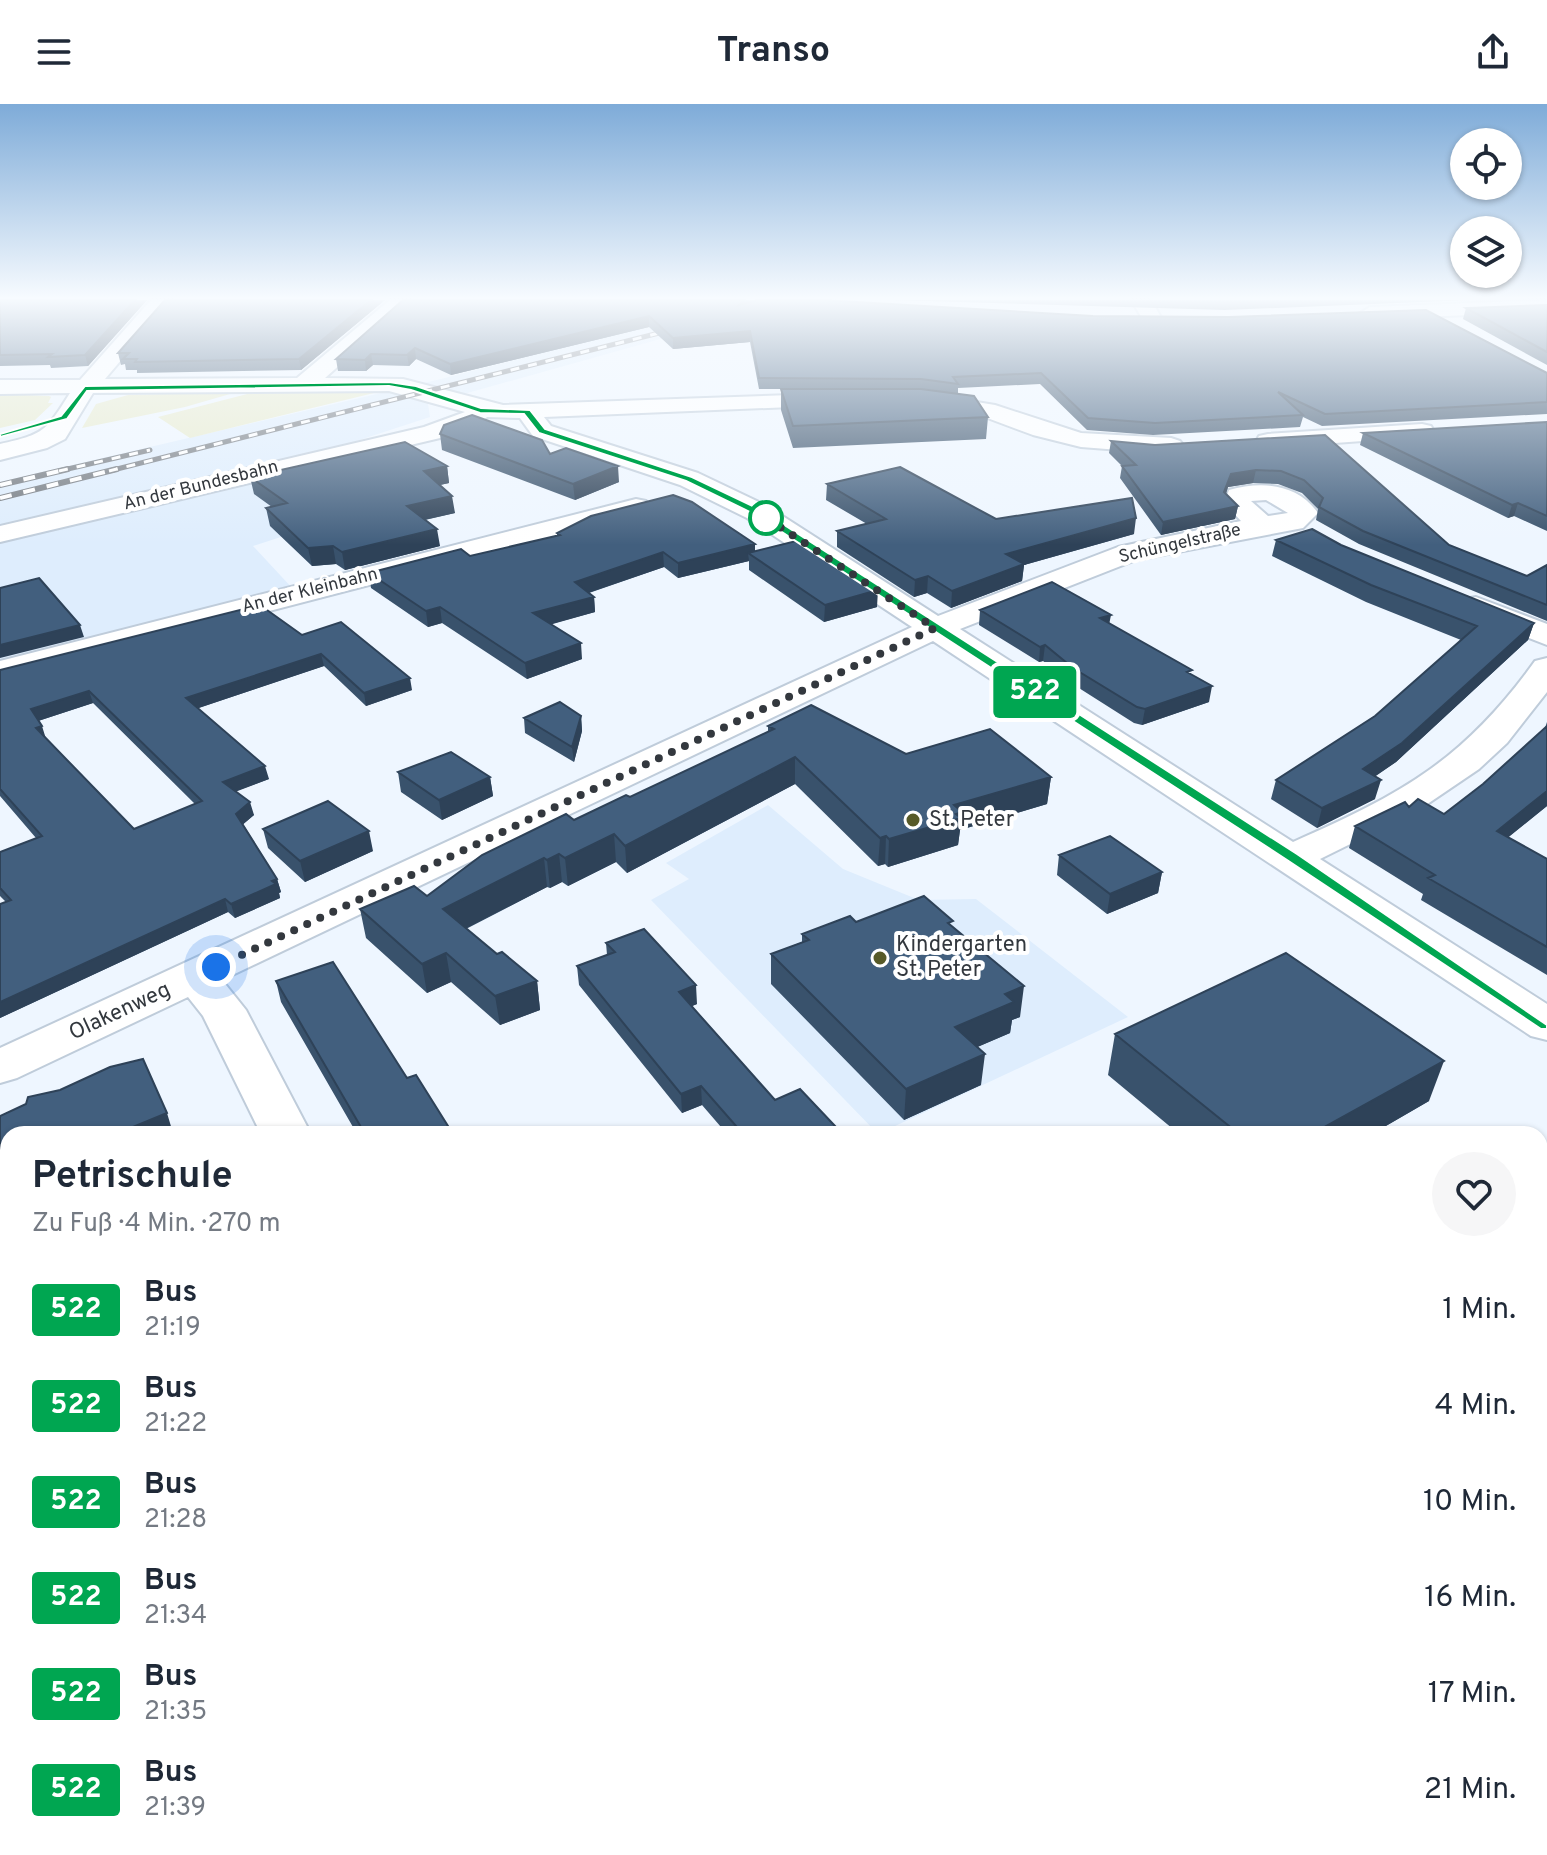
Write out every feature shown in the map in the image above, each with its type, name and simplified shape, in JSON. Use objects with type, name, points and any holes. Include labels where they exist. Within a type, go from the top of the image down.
[{"type":"street","points":[[0,452],[50,439],[91,382]]},
{"type":"street","points":[[0,387],[398,385],[480,411],[534,422],[592,447],[712,488],[757,512],[1547,1025]]},
{"type":"street","points":[[414,435],[534,422],[583,410],[866,399]]},
{"type":"street","points":[[892,399],[987,410],[1042,430],[1090,442],[1138,446],[1200,445]]},
{"type":"street","points":[[583,410],[576,425],[592,447]]},
{"type":"street","name":"An der Bundesbahn","points":[[0,534],[463,423],[480,411]]},
{"type":"street","points":[[1248,442],[1445,430]]},
{"type":"street","name":"An der Kleinbahn","points":[[0,671],[712,488]]},
{"type":"street","name":"Schüngelstraße","points":[[935,628],[1128,553],[1262,525],[1305,529]]},
{"type":"street","points":[[1448,594],[1547,635]]},
{"type":"street","name":"Olakenweg","points":[[0,1067],[935,628]]},
{"type":"street","points":[[1292,857],[1390,813],[1450,777],[1497,735],[1544,678]]},
{"type":"street","points":[[195,977],[223,1010],[282,1126]]},
{"type":"shaded area","points":[[429,382],[508,382],[428,404],[430,417],[335,448],[394,500],[253,546],[294,590],[0,667],[0,482]]},
{"type":"shaded area","name":"Kindergarten St. Peter","points":[[768,805],[843,869],[919,900],[976,899],[1128,1017],[895,1126],[870,1126],[651,900],[689,879],[666,863]]},
{"type":"green space","points":[[382,391],[190,438],[158,417],[255,392]]},
{"type":"green space","points":[[237,392],[185,407],[82,428],[96,404],[128,395]]},
{"type":"green space","points":[[0,394],[49,396],[48,403],[53,403],[35,420],[0,428]]},
{"type":"building","points":[[1050,382],[1547,382],[1547,402],[1325,414],[1278,392],[1303,415],[1155,423],[1088,418]]},
{"type":"building","points":[[781,389],[921,389],[974,396],[988,417],[793,426]]},
{"type":"building","points":[[472,415],[542,440],[550,454],[566,448],[618,466],[573,484],[440,434],[444,425]]},
{"type":"building","points":[[1547,422],[1547,516],[1518,503],[1512,505],[1363,433]]},
{"type":"building","points":[[1325,435],[1449,545],[1527,576],[1547,565],[1547,605],[1363,531],[1319,507],[1323,498],[1304,480],[1281,471],[1256,470],[1231,474],[1224,492],[1238,506],[1163,522],[1122,466],[1136,465],[1111,441],[1155,445]]},
{"type":"building","points":[[405,442],[447,466],[424,471],[452,496],[407,506],[437,529],[342,552],[333,546],[308,548],[266,508],[287,503],[250,477]]},
{"type":"building","points":[[900,467],[996,519],[1132,498],[1136,518],[1006,554],[1024,564],[952,591],[928,576],[915,580],[837,531],[886,519],[827,484]]},
{"type":"building","points":[[673,495],[692,502],[755,544],[678,563],[663,552],[575,582],[594,597],[533,613],[581,643],[525,663],[440,607],[426,611],[369,573],[461,549],[470,556],[560,535],[557,533],[591,516]]},
{"type":"building","points":[[1312,529],[1341,545],[1534,623],[1402,743],[1363,769],[1381,780],[1322,808],[1276,780],[1375,716],[1477,626],[1371,585],[1276,540]]},
{"type":"building","points":[[800,540],[878,590],[825,605],[748,553]]},
{"type":"building","points":[[39,578],[80,625],[0,645],[0,588]]},
{"type":"building","points":[[1052,582],[1111,615],[1100,618],[1192,670],[1187,672],[1212,686],[1145,709],[1137,707],[1073,668],[1045,645],[1040,647],[980,610]]},
{"type":"building","points":[[260,605],[302,635],[341,622],[410,678],[364,693],[321,654],[186,698],[265,766],[223,782],[250,802],[236,814],[277,879],[272,881],[276,884],[231,904],[225,899],[0,1002],[0,904],[11,900],[0,888],[0,852],[42,836],[0,789],[0,670]],"holes":[[[89,691],[202,801],[134,829],[36,728],[42,726],[31,709]]]},
{"type":"building","points":[[560,702],[581,716],[572,747],[524,718]]},
{"type":"building","points":[[811,705],[906,754],[990,729],[1051,777],[954,805],[962,812],[956,814],[961,818],[889,839],[886,836],[880,838],[795,757],[625,846],[614,834],[565,858],[559,854],[547,860],[544,858],[443,909],[497,954],[502,952],[537,981],[495,996],[446,953],[422,964],[360,909],[414,886],[427,896],[482,855],[566,814],[574,820],[626,795],[630,797],[774,729],[768,726]]},
{"type":"building","points":[[1547,726],[1547,791],[1497,831],[1547,859],[1547,947],[1428,878],[1435,875],[1355,826],[1405,802],[1409,807],[1418,799],[1444,814],[1483,784]]},
{"type":"building","points":[[451,752],[490,777],[439,800],[398,772]]},
{"type":"building","points":[[328,801],[369,831],[300,861],[263,829]]},
{"type":"building","points":[[1110,836],[1162,872],[1110,894],[1059,855]]},
{"type":"building","points":[[924,896],[953,921],[948,923],[1024,986],[1005,994],[1014,1002],[955,1027],[985,1054],[906,1089],[771,954],[809,940],[802,934],[850,916],[856,922]]},
{"type":"building","points":[[644,929],[696,985],[679,992],[775,1100],[800,1089],[835,1126],[736,1126],[701,1086],[681,1094],[577,966],[615,952],[606,943]]},
{"type":"building","points":[[1286,953],[1444,1061],[1326,1126],[1229,1126],[1115,1034]]},
{"type":"building","points":[[333,962],[407,1078],[416,1075],[448,1126],[360,1126],[276,981]]},
{"type":"building","points":[[143,1059],[167,1113],[135,1126],[0,1126],[0,1116],[26,1104],[28,1097],[60,1090],[110,1067]]},
{"type":"railway","points":[[115,470],[465,382]]},
{"type":"railway","points":[[59,471],[150,450]]},
{"type":"railway","points":[[0,485],[68,469]]},
{"type":"railway","points":[[0,498],[115,470]]},
{"type":"railway","points":[[109,471],[115,470]]},
{"type":"bus line","name":"522","points":[[0,434],[64,417],[85,388],[389,384],[413,388],[480,411],[527,412],[542,431],[689,479],[757,512],[1547,1025]]},
{"type":"place","name":"St. Peter","points":[[913,820]]},
{"type":"place","name":"Kindergarten St. Peter","points":[[880,958]]},
{"type":"route","points":[[216,967],[935,628],[757,512],[766,518]]}]
